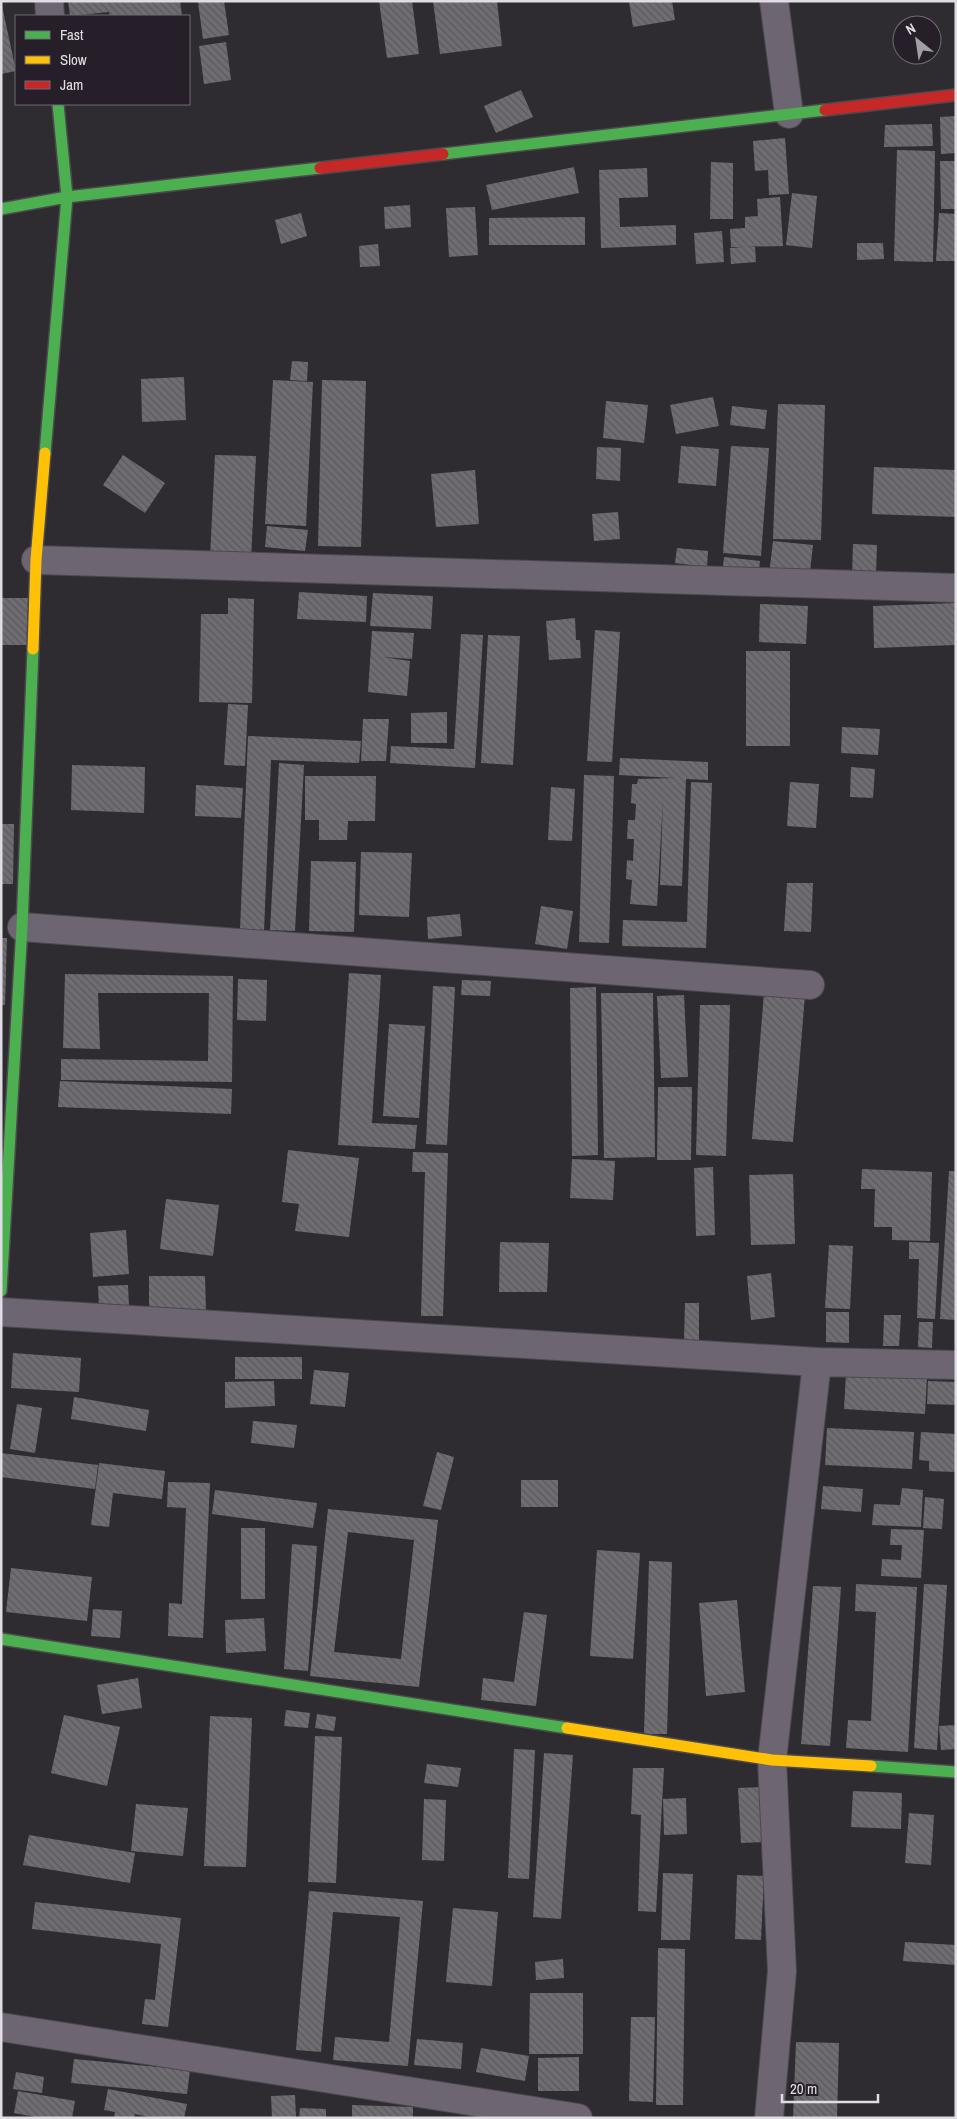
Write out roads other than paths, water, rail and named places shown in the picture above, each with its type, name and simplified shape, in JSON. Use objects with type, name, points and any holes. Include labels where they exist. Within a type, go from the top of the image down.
[{"type":"street","points":[[49,1],[50,15]]},
{"type":"street","points":[[774,1],[789,114]]},
{"type":"street","points":[[1,208],[67,197],[956,95]]},
{"type":"street","points":[[1,1291],[22,927],[36,560],[67,197],[58,105]]},
{"type":"street","points":[[36,560],[956,588]]},
{"type":"street","points":[[22,927],[810,985]]},
{"type":"street","points":[[1,1312],[817,1362],[956,1365]]},
{"type":"street","points":[[769,2118],[782,1971],[772,1760],[817,1362]]},
{"type":"street","points":[[1,1639],[772,1760],[956,1772]]},
{"type":"street","points":[[1,2027],[578,2118]]}]
